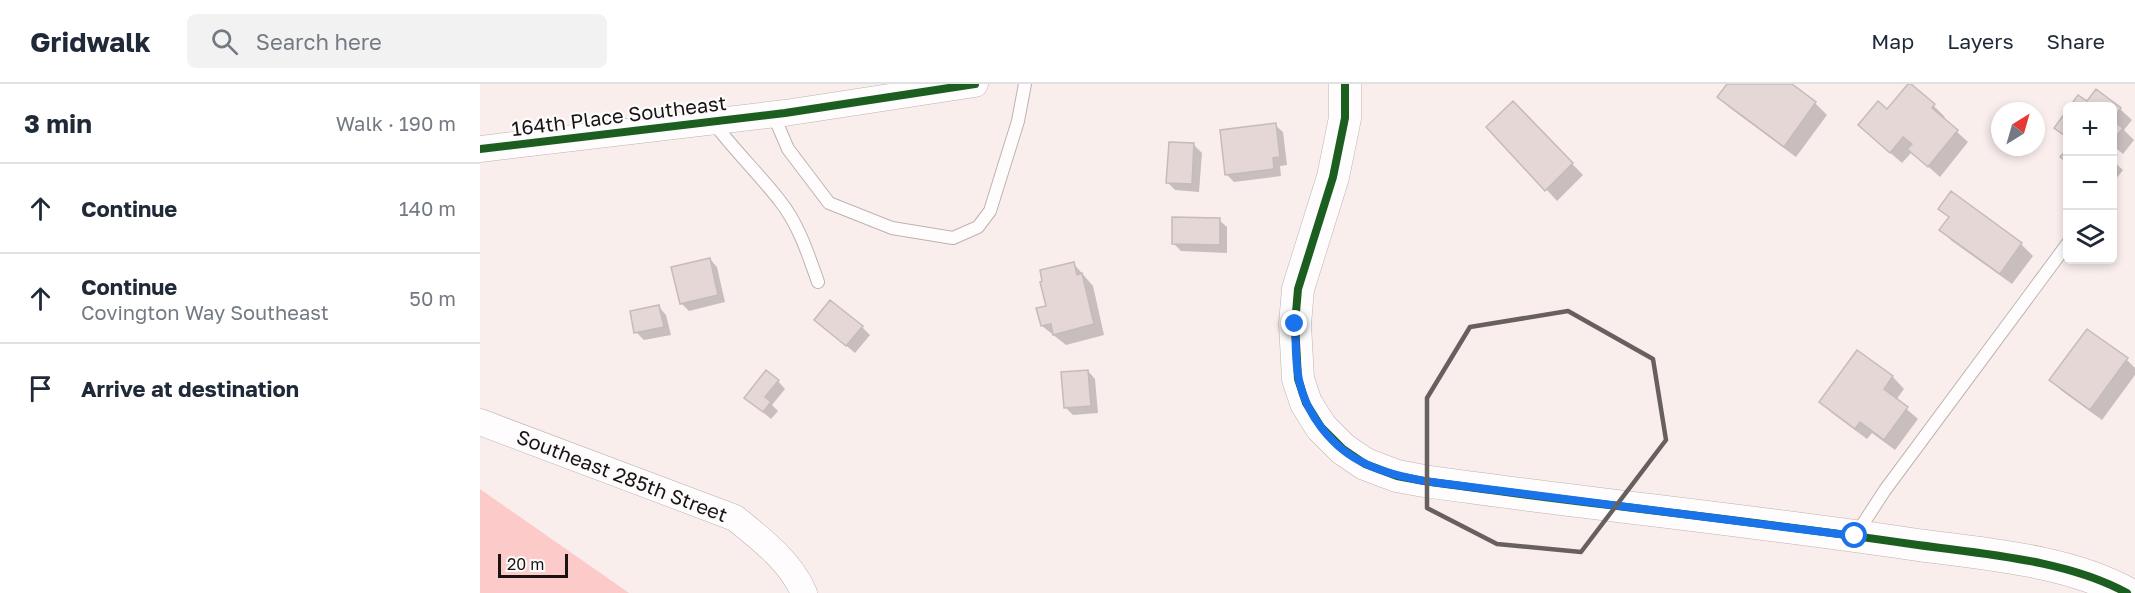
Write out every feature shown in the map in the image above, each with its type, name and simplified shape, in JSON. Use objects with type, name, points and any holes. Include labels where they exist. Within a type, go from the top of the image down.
[{"type":"street","name":"164th Place Southeast","points":[[480,149],[773,114],[975,84]]},
{"type":"street","points":[[1345,84],[1345,118],[1333,177],[1298,289],[1295,324],[1298,379],[1306,403],[1321,427],[1343,449],[1365,464],[1397,476],[1424,481],[1855,536],[2023,560],[2064,569],[2127,593]]},
{"type":"street","name":"Southeast 285th Street","points":[[480,422],[735,518],[768,545],[798,579],[804,593]]},
{"type":"lane","points":[[773,114],[788,149],[829,203],[892,228],[953,238],[978,227],[990,211],[1018,121],[1025,84]]},
{"type":"lane","points":[[712,122],[781,202],[797,228],[818,282]]},
{"type":"lane","points":[[1855,536],[1885,490],[2063,248]]},
{"type":"highlighted area","points":[[1568,311],[1653,359],[1666,440],[1581,552],[1497,544],[1427,508],[1427,398],[1470,327]]},
{"type":"shaded area","points":[[480,489],[629,593],[480,593]]},
{"type":"building","points":[[1727,84],[1792,84],[1816,102],[1784,147],[1717,97]]},
{"type":"building","points":[[1908,84],[1935,104],[1932,108],[1958,130],[1928,167],[1907,149],[1912,144],[1903,137],[1890,153],[1858,125],[1878,101],[1887,109]]},
{"type":"building","points":[[2096,89],[2113,102],[2073,102],[2078,95],[2087,101]]},
{"type":"building","points":[[1513,101],[1573,163],[1545,191],[1486,127]]},
{"type":"building","points":[[2063,116],[2063,134],[2054,128]]},
{"type":"building","points":[[1276,123],[1280,157],[1273,158],[1274,169],[1225,175],[1220,130]]},
{"type":"building","points":[[2117,124],[2123,128],[2117,136]]},
{"type":"building","points":[[1169,142],[1194,143],[1192,184],[1166,183]]},
{"type":"building","points":[[1951,191],[2022,243],[2000,274],[1939,230],[1949,217],[1938,209]]},
{"type":"building","points":[[1172,217],[1220,218],[1220,245],[1172,244]]},
{"type":"building","points":[[710,258],[718,295],[680,304],[671,267]]},
{"type":"building","points":[[1074,262],[1077,275],[1082,273],[1094,324],[1053,335],[1051,324],[1041,326],[1036,308],[1046,306],[1040,282],[1042,281],[1040,270]]},
{"type":"building","points":[[830,300],[863,326],[846,346],[814,320]]},
{"type":"building","points":[[659,305],[664,327],[634,333],[630,311]]},
{"type":"building","points":[[2087,329],[2128,358],[2090,410],[2049,380]]},
{"type":"building","points":[[1857,350],[1893,376],[1884,389],[1908,407],[1884,440],[1860,422],[1855,429],[1819,402]]},
{"type":"building","points":[[766,370],[779,380],[765,397],[771,402],[763,412],[744,398]]},
{"type":"building","points":[[1088,370],[1091,406],[1064,408],[1061,372]]},
{"type":"cycle path","points":[[480,149],[785,113],[975,84]]},
{"type":"cycle path","points":[[1345,84],[1345,118],[1333,177],[1298,289],[1295,324],[1298,379],[1306,403],[1321,427],[1343,449],[1365,464],[1397,476],[1424,481],[1994,555],[2077,572],[2127,593]]},
{"type":"route","points":[[1295,324],[1298,379],[1306,403],[1321,427],[1343,449],[1365,464],[1397,476],[1424,481],[1855,536]]}]
